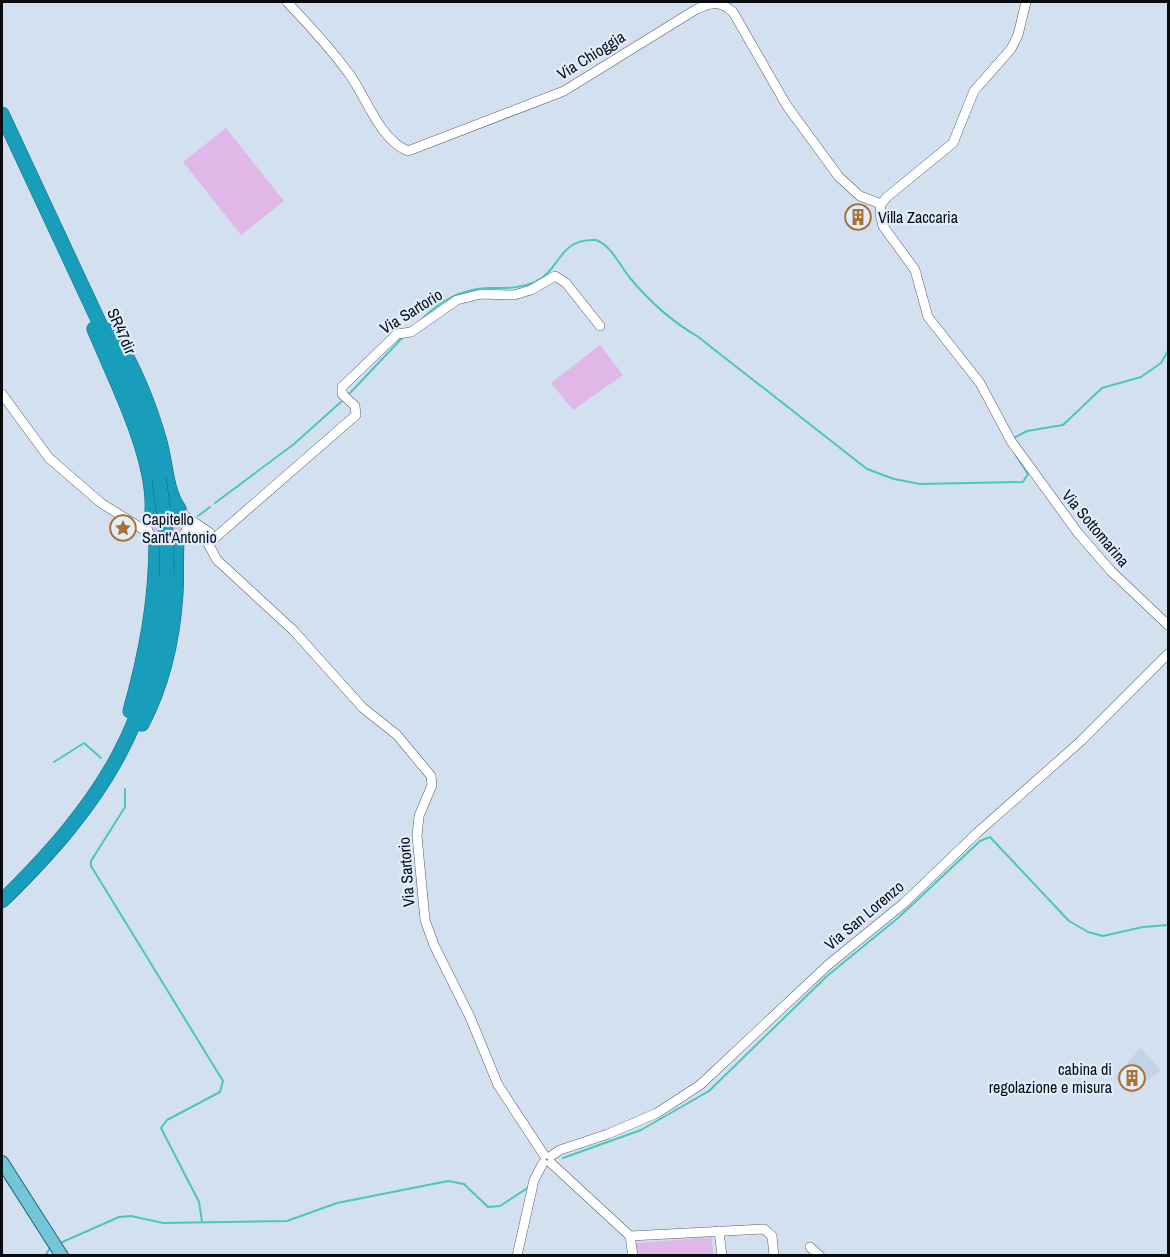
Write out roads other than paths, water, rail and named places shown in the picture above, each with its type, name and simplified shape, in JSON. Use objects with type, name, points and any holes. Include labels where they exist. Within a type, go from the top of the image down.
[{"type":"highway","name":"SR47dir","points":[[2,114],[140,414],[159,478],[166,531],[167,575],[162,625],[146,693],[120,752],[92,801],[54,848],[2,901]]},
{"type":"highway","points":[[69,256],[137,378],[160,440],[172,496],[182,512]]},
{"type":"highway","points":[[69,256],[93,326],[138,439],[150,483],[151,513]]},
{"type":"highway","points":[[92,801],[127,721],[141,672],[153,608],[152,538]]},
{"type":"highway","points":[[92,801],[118,769],[160,684],[174,615],[181,538]]},
{"type":"main road","points":[[2,1162],[57,1249]]},
{"type":"street","name":"Via Chioggia","points":[[287,2],[351,76],[390,138],[398,147],[408,151],[564,91],[695,10],[711,2],[720,2],[733,12],[787,106],[839,177],[860,196],[881,204]]},
{"type":"street","points":[[881,204],[953,143],[974,91],[1011,49],[1018,35],[1026,2]]},
{"type":"street","name":"Via Sottomarina","points":[[881,204],[879,214],[883,226],[915,270],[928,317],[980,383],[1010,438],[1094,552],[1168,625]]},
{"type":"street","name":"Via Sartorio","points":[[212,542],[357,415],[355,406],[342,394],[342,387],[397,334],[411,332],[457,300],[481,294],[514,295],[531,290],[555,276],[566,283],[600,326]]},
{"type":"street","points":[[2,394],[49,458],[101,503],[166,545],[192,531],[200,532],[212,542]]},
{"type":"street","points":[[129,521],[151,513],[162,505],[182,512],[181,538]]},
{"type":"street","name":"Via Sartorio","points":[[182,512],[209,532],[225,568],[293,630],[363,708],[397,735],[431,776],[432,785],[419,816],[417,836],[425,920],[434,945],[470,1017],[498,1086],[547,1159]]},
{"type":"street","points":[[151,513],[147,524],[152,538]]},
{"type":"street","name":"Via San Lorenzo","points":[[547,1159],[560,1150],[608,1134],[657,1113],[699,1085],[828,965],[903,904],[978,832],[1081,741],[1168,654]]},
{"type":"street","points":[[517,1256],[534,1180],[547,1159],[630,1236],[633,1256]]},
{"type":"street","points":[[630,1236],[764,1229],[770,1232],[774,1256]]},
{"type":"street","points":[[719,1231],[722,1256]]},
{"type":"street","points":[[810,1247],[820,1256]]},
{"type":"waterway","points":[[420,321],[451,297],[479,289],[518,287],[535,282],[544,277],[567,249],[574,244],[596,240],[611,251],[630,278],[661,310],[867,469],[894,479],[920,484],[1023,482],[1028,474],[1015,454]]},
{"type":"waterway","points":[[350,393],[404,336]]},
{"type":"waterway","points":[[1012,439],[1027,431],[1063,425],[1102,388],[1141,377],[1161,363],[1168,351]]},
{"type":"waterway","points":[[215,503],[294,444],[342,401]]},
{"type":"waterway","points":[[198,516],[210,507]]},
{"type":"waterway","points":[[54,762],[84,743],[101,758]]},
{"type":"waterway","points":[[125,789],[125,807],[91,861],[91,866],[223,1081],[220,1092],[167,1120],[161,1128],[199,1202],[202,1221]]},
{"type":"waterway","points":[[563,1158],[641,1130],[709,1091],[827,976],[898,918],[980,841],[990,837],[1069,921],[1088,932],[1103,936],[1143,927],[1168,925]]},
{"type":"waterway","points":[[58,1244],[119,1217],[131,1216],[163,1223],[287,1221],[337,1203],[448,1181],[464,1184],[488,1207],[500,1206],[529,1187]]},
{"type":"waterway","points":[[45,1256],[50,1248]]},
{"type":"place","name":"Villa Zaccaria","points":[[858,217]]},
{"type":"place","name":"Capitello Sant'Antonio","points":[[123,528]]},
{"type":"place","name":"cabina di regolazione e misura","points":[[1132,1078]]}]
